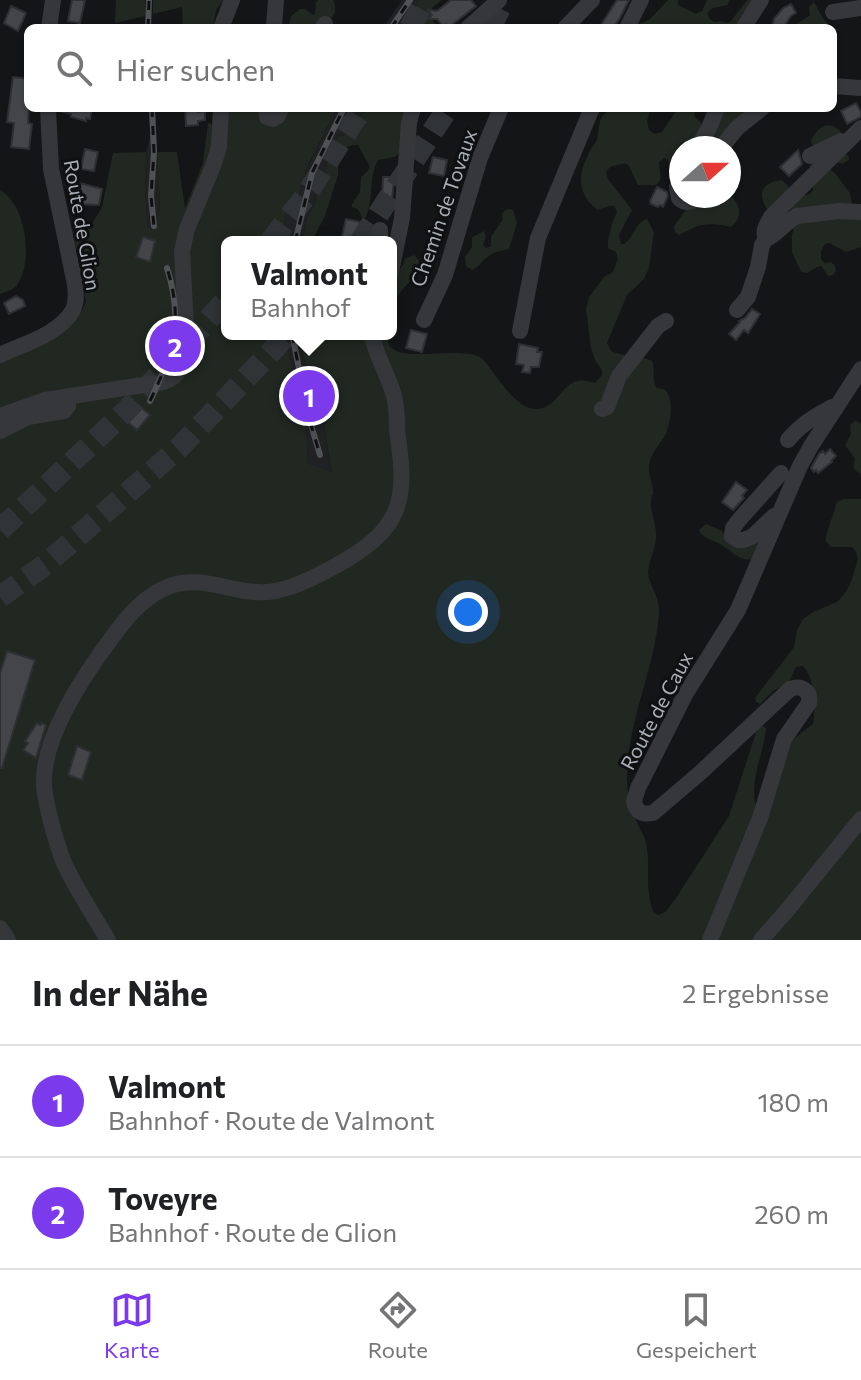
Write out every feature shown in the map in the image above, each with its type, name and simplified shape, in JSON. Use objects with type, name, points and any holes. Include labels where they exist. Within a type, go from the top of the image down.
[{"type":"street","points":[[50,24],[53,0]]},
{"type":"street","points":[[223,24],[232,0]]},
{"type":"street","points":[[274,24],[276,0]]},
{"type":"street","points":[[472,24],[499,0]]},
{"type":"street","points":[[569,24],[592,0]]},
{"type":"street","points":[[629,24],[641,0]]},
{"type":"street","points":[[746,24],[761,0]]},
{"type":"street","points":[[833,12],[861,8]]},
{"type":"street","points":[[837,86],[861,88]]},
{"type":"street","name":"Route de Glion","points":[[0,355],[54,329],[74,309],[75,284],[51,169],[48,112]]},
{"type":"street","points":[[0,416],[30,404],[68,396],[163,382],[175,376],[183,366],[187,339],[182,251],[187,229],[219,147],[221,112]]},
{"type":"street","points":[[266,112],[267,117],[273,119],[280,112]]},
{"type":"street","points":[[397,243],[412,112]]},
{"type":"street","name":"Chemin de Tovaux","points":[[424,320],[445,275],[480,158],[499,112]]},
{"type":"street","points":[[520,331],[538,238],[590,112]]},
{"type":"street","points":[[704,136],[715,112]]},
{"type":"street","points":[[731,136],[757,112]]},
{"type":"street","points":[[810,156],[855,134]]},
{"type":"street","points":[[766,239],[764,232],[771,217],[855,134]]},
{"type":"street","points":[[737,310],[748,297],[766,239],[797,216],[861,212]]},
{"type":"street","points":[[602,409],[607,407],[619,376],[654,331],[666,321]]},
{"type":"street","points":[[108,940],[61,857],[45,795],[44,775],[49,749],[60,723],[93,664],[116,632],[150,596],[170,586],[193,581],[252,593],[278,590],[349,558],[383,532],[399,504],[403,477],[397,410],[373,340]]},
{"type":"street","name":"Route de Caux","points":[[710,940],[760,818],[784,739],[809,703],[808,692],[804,688],[790,689],[653,813],[638,811],[634,801],[686,693],[738,610],[800,466],[861,369]]},
{"type":"street","points":[[0,431],[28,417],[64,411],[68,406],[68,396]]},
{"type":"street","points":[[788,440],[811,419],[832,407],[836,408]]},
{"type":"street","points":[[778,516],[748,538],[738,540],[732,536],[739,520],[781,473]]},
{"type":"street","points":[[761,940],[861,819]]},
{"type":"street","points":[[0,928],[8,940]]},
{"type":"shaded area","points":[[116,0],[145,0],[145,16],[115,23]]},
{"type":"shaded area","points":[[153,0],[224,0],[216,10],[214,24],[183,24],[182,7],[153,14]]},
{"type":"shaded area","points":[[333,0],[335,13],[326,24],[289,24],[291,16],[300,9],[315,14],[316,2]]},
{"type":"shaded area","points":[[402,0],[421,0],[402,24],[386,24]]},
{"type":"shaded area","points":[[420,0],[441,0],[431,12],[436,24],[402,24]]},
{"type":"shaded area","points":[[668,0],[678,0],[678,5],[696,14],[702,11],[707,0],[730,0],[727,5],[708,12],[714,22],[727,23],[747,0],[753,0],[736,24],[639,24],[650,19]]},
{"type":"shaded area","points":[[814,2],[828,24],[796,24],[810,15],[809,7]]},
{"type":"shaded area","points":[[149,112],[155,112],[160,206],[157,228],[148,229],[145,191],[146,152],[150,138]]},
{"type":"shaded area","points":[[215,112],[335,112],[308,165],[300,192],[287,207],[282,236],[221,236],[221,340],[287,340],[306,424],[308,464],[332,472],[324,426],[299,340],[388,340],[396,351],[406,353],[470,354],[480,357],[512,396],[531,409],[550,404],[572,383],[584,380],[595,383],[602,370],[591,348],[586,309],[589,297],[604,277],[613,272],[618,258],[616,252],[608,248],[616,209],[610,206],[598,210],[586,198],[581,185],[582,170],[597,139],[602,116],[607,112],[650,112],[649,130],[655,134],[662,132],[675,112],[694,112],[704,126],[720,112],[748,112],[726,136],[669,136],[669,164],[664,158],[659,162],[660,178],[656,185],[638,185],[625,163],[610,167],[606,172],[632,210],[619,235],[621,244],[628,241],[639,224],[647,219],[654,232],[649,268],[644,279],[627,295],[607,343],[611,351],[652,361],[655,385],[666,391],[671,407],[666,434],[653,453],[649,466],[656,537],[648,572],[659,613],[652,655],[631,737],[628,789],[632,810],[646,842],[651,904],[654,913],[659,915],[676,898],[729,816],[757,729],[762,726],[766,728],[754,786],[756,806],[792,740],[813,724],[814,694],[803,666],[796,667],[789,682],[773,691],[760,704],[755,698],[794,647],[803,619],[837,602],[846,592],[858,559],[856,552],[852,547],[831,547],[826,536],[837,502],[861,499],[861,940],[0,940],[0,362],[61,332],[80,313],[86,302],[72,227],[92,224],[102,207],[113,153],[146,152],[148,228],[156,228],[160,206],[157,152],[177,152],[185,208],[203,163],[208,123],[215,125]]},
{"type":"shaded area","points":[[335,112],[364,112],[353,118],[351,134],[342,135],[333,145],[317,185],[315,205],[308,215],[303,236],[282,236],[287,207],[300,192],[308,166]]},
{"type":"shaded area","points":[[411,112],[399,153],[395,157],[378,160],[368,210],[363,219],[352,204],[360,192],[361,177],[369,166],[358,145],[348,146],[338,157],[338,175],[315,236],[303,236],[308,215],[315,205],[317,185],[333,145],[339,136],[351,134],[352,119],[363,114]]},
{"type":"shaded area","points":[[826,125],[840,131],[844,152],[849,157],[842,164],[832,159],[829,169],[850,193],[853,211],[861,215],[861,247],[846,252],[829,243],[821,251],[821,259],[835,266],[836,271],[828,276],[821,266],[807,273],[801,272],[792,252],[796,219],[789,206],[767,209],[762,197],[766,185],[782,180],[790,192],[799,197],[810,194],[813,190],[811,142],[816,132]]},
{"type":"shaded area","points":[[0,190],[16,207],[26,248],[22,275],[17,285],[0,294]]},
{"type":"shaded area","points":[[689,208],[738,208],[739,214],[731,227],[706,224],[679,235],[674,226]]},
{"type":"shaded area","points":[[510,209],[517,223],[509,249],[491,254],[472,270],[466,266],[465,257],[472,247],[472,237],[484,231],[483,245],[486,248],[491,246],[491,237],[503,219],[502,214]]},
{"type":"shaded area","points":[[414,255],[420,270],[397,298],[397,274],[405,259]]},
{"type":"shaded area","points":[[287,340],[299,340],[324,426],[332,473],[308,465],[306,424]]},
{"type":"shaded area","points":[[855,421],[861,423],[861,474],[853,468],[855,459],[845,445],[851,434],[850,425]]},
{"type":"shaded area","points":[[706,524],[722,531],[728,541],[757,540],[760,546],[754,559],[740,557],[705,537],[699,530]]},
{"type":"building","points":[[72,0],[85,0],[80,23],[68,21]]},
{"type":"building","points":[[451,0],[471,0],[476,6],[453,24],[428,19],[432,15],[428,10],[437,11]]},
{"type":"building","points":[[617,0],[629,0],[616,24],[602,24]]},
{"type":"building","points":[[791,4],[796,13],[786,24],[773,24],[774,19]]},
{"type":"building","points":[[11,6],[26,13],[18,31],[4,23]]},
{"type":"building","points":[[13,77],[24,78],[24,112],[29,112],[28,123],[32,124],[29,149],[11,147],[14,123],[7,122]]},
{"type":"building","points":[[856,103],[861,117],[847,124],[841,111]]},
{"type":"building","points":[[63,112],[91,112],[90,119],[86,118],[86,121],[71,117],[71,114]]},
{"type":"building","points":[[185,112],[205,112],[205,120],[198,121],[198,125],[186,126]]},
{"type":"building","points":[[85,149],[98,152],[94,171],[81,169]]},
{"type":"building","points":[[798,150],[802,164],[789,176],[780,167]]},
{"type":"building","points":[[433,157],[447,160],[444,176],[429,173]]},
{"type":"building","points":[[383,177],[394,180],[392,199],[382,198]]},
{"type":"building","points":[[72,181],[102,189],[99,205],[72,204]]},
{"type":"building","points":[[657,187],[667,192],[663,207],[650,201]]},
{"type":"building","points":[[346,219],[360,222],[357,236],[342,236]]},
{"type":"building","points":[[143,237],[155,241],[150,262],[136,257]]},
{"type":"building","points":[[16,296],[23,300],[25,306],[9,314],[4,303]]},
{"type":"building","points":[[752,309],[760,314],[748,333],[744,330],[736,340],[729,334]]},
{"type":"building","points":[[411,330],[427,334],[422,352],[406,348]]},
{"type":"building","points":[[519,344],[538,348],[537,352],[542,352],[539,367],[531,367],[530,373],[522,372],[524,365],[516,364]]},
{"type":"building","points":[[132,403],[150,415],[137,430],[123,418]]},
{"type":"building","points":[[830,449],[836,456],[832,462],[818,473],[816,470],[814,472],[811,468],[819,454],[823,451],[825,454]]},
{"type":"building","points":[[736,482],[747,490],[733,510],[722,502]]},
{"type":"building","points":[[7,651],[35,660],[0,768],[0,673]]},
{"type":"building","points":[[37,723],[46,725],[36,758],[23,750]]},
{"type":"building","points":[[77,746],[91,752],[82,780],[68,775]]},
{"type":"tunnel","points":[[412,24],[425,0]]},
{"type":"tunnel","points":[[492,24],[504,0]]},
{"type":"tunnel","points":[[275,236],[305,197],[359,112]]},
{"type":"tunnel","points":[[364,236],[445,112]]},
{"type":"tunnel","points":[[0,530],[127,410],[221,306]]},
{"type":"tunnel","points":[[0,597],[46,564],[180,447],[282,340]]},
{"type":"railway","points":[[148,24],[149,0]]},
{"type":"railway","points":[[394,24],[410,0]]},
{"type":"railway","points":[[152,112],[151,196],[154,226]]},
{"type":"railway","points":[[296,236],[312,173],[342,112]]},
{"type":"railway","points":[[150,401],[174,336],[175,304],[167,268]]},
{"type":"railway","points":[[293,340],[320,455]]},
{"type":"place","name":"Toveyre","points":[[175,346]]},
{"type":"place","name":"Valmont","points":[[309,396]]}]
